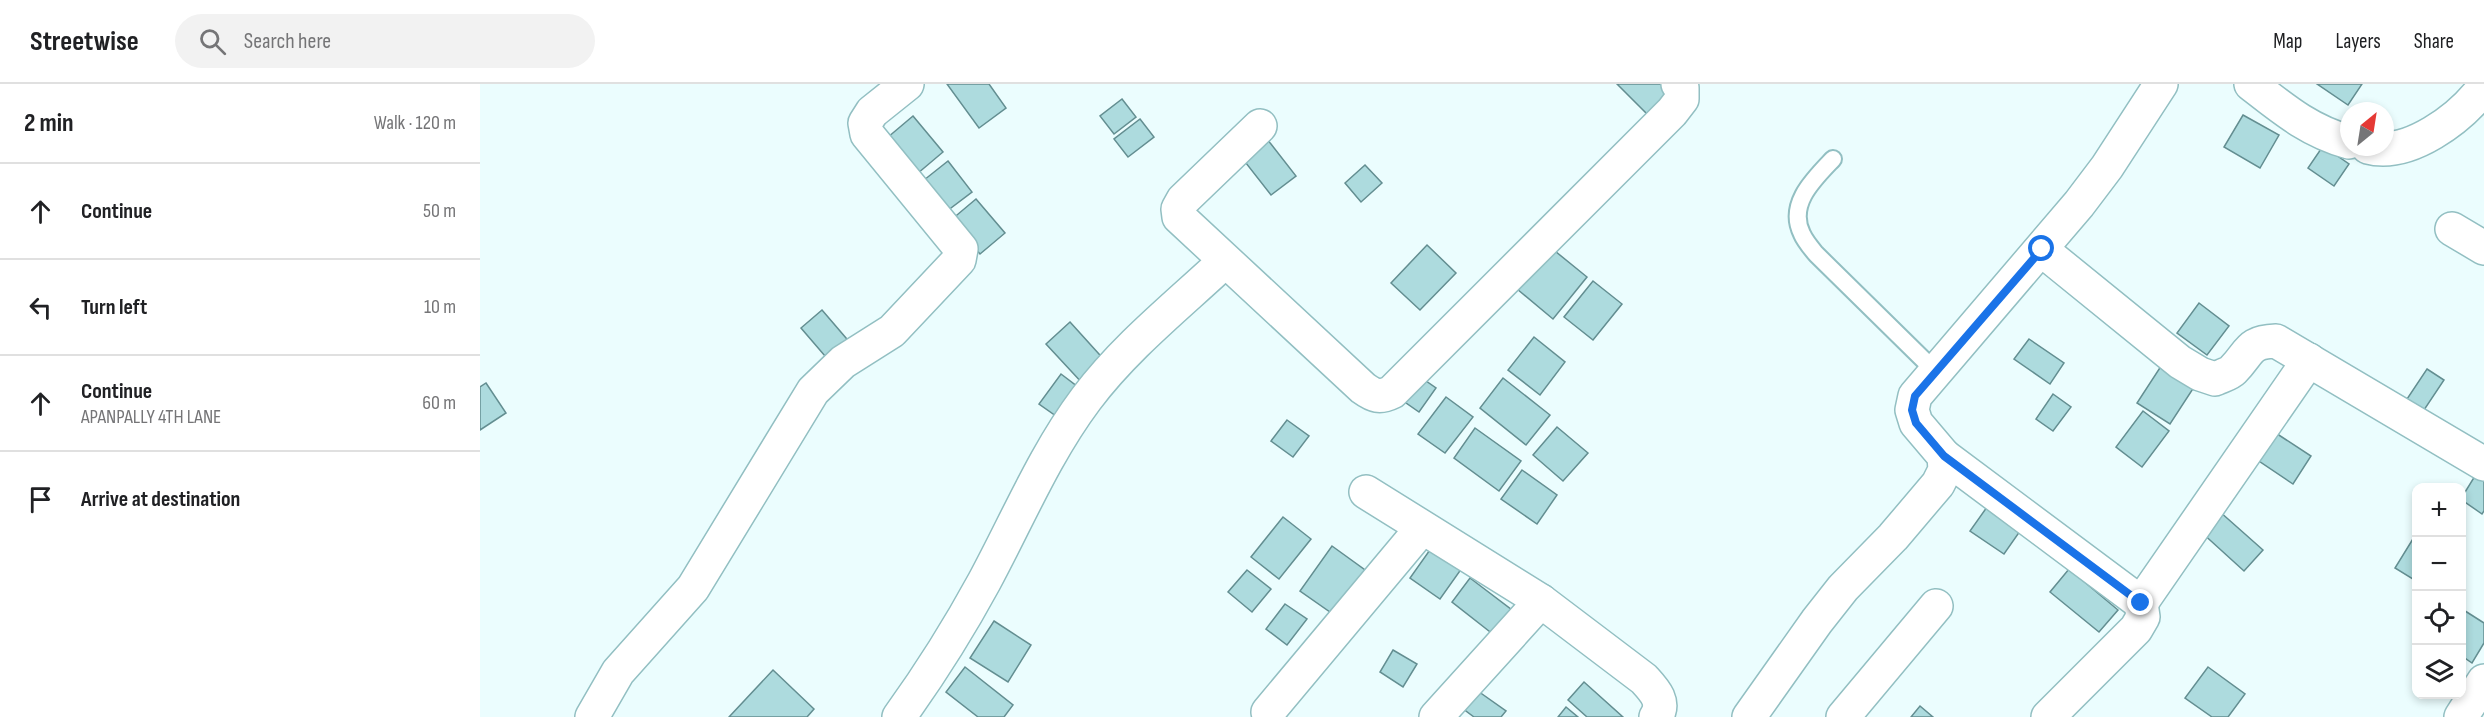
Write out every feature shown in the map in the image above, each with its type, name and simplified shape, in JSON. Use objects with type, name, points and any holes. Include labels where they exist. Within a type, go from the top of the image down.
[{"type":"street","points":[[592,717],[618,672],[693,588],[813,391],[843,362],[892,331],[959,260],[961,249],[867,134],[865,123],[872,112],[907,84]]},
{"type":"street","points":[[1260,126],[1183,201],[1178,208],[1179,217],[1363,388],[1373,395],[1383,396],[1401,384],[1672,112],[1682,99],[1682,88],[1678,84]]},
{"type":"street","points":[[2141,603],[1944,456],[1916,423],[1912,410],[1915,396],[2042,249],[2107,167],[2161,84]]},
{"type":"street","points":[[2251,84],[2296,119],[2326,135],[2340,139]]},
{"type":"street","points":[[2394,146],[2439,130],[2461,114],[2479,90]]},
{"type":"street","points":[[2452,229],[2484,248]]},
{"type":"street","points":[[2042,249],[2180,362],[2200,374],[2215,379],[2232,371],[2246,353],[2259,342],[2277,341],[2484,464]]},
{"type":"street","points":[[899,717],[918,691],[983,584],[1043,466],[1086,399],[1131,348],[1225,261]]},
{"type":"street","points":[[2048,717],[2136,629],[2143,617],[2141,603],[2309,360]]},
{"type":"street","points":[[1749,717],[1843,588],[1893,537],[1938,484],[1945,470],[1944,456]]},
{"type":"street","points":[[1366,492],[1541,601],[1649,685],[1660,702],[1656,717]]},
{"type":"street","points":[[1268,712],[1422,528]]},
{"type":"street","points":[[1436,717],[1541,601]]},
{"type":"street","points":[[1843,717],[1936,606]]},
{"type":"street","points":[[2461,717],[2484,681]]},
{"type":"lane","points":[[1833,159],[1808,187],[1798,207],[1798,220],[1802,234],[1816,254],[1936,372]]},
{"type":"building","points":[[947,84],[989,84],[1006,108],[979,128]]},
{"type":"building","points":[[1617,84],[1666,84],[1675,93],[1650,117]]},
{"type":"building","points":[[2317,84],[2362,84],[2350,102],[2344,102]]},
{"type":"building","points":[[1122,99],[1136,117],[1114,134],[1100,116]]},
{"type":"building","points":[[2243,115],[2279,135],[2260,168],[2224,147]]},
{"type":"building","points":[[913,116],[943,152],[911,179],[881,143]]},
{"type":"building","points":[[1140,119],[1154,137],[1128,157],[1114,139]]},
{"type":"building","points":[[1267,139],[1296,176],[1271,195],[1242,158]]},
{"type":"building","points":[[2323,146],[2349,164],[2334,186],[2308,168]]},
{"type":"building","points":[[948,161],[972,192],[943,214],[919,184]]},
{"type":"building","points":[[1365,165],[1382,183],[1361,202],[1345,183]]},
{"type":"building","points":[[976,199],[1005,233],[980,254],[951,220]]},
{"type":"building","points":[[1427,245],[1456,273],[1420,310],[1391,283]]},
{"type":"building","points":[[1550,247],[1587,277],[1553,319],[1517,289]]},
{"type":"building","points":[[1593,281],[1622,304],[1593,340],[1564,317]]},
{"type":"building","points":[[2199,303],[2229,326],[2207,355],[2177,333]]},
{"type":"building","points":[[822,310],[852,345],[831,363],[801,328]]},
{"type":"building","points":[[1070,322],[1108,364],[1084,385],[1046,344]]},
{"type":"building","points":[[1534,337],[1565,362],[1540,395],[1508,370]]},
{"type":"building","points":[[2029,339],[2064,363],[2050,384],[2014,359]]},
{"type":"building","points":[[2165,360],[2198,381],[2170,424],[2137,403]]},
{"type":"building","points":[[2427,369],[2444,380],[2422,413],[2405,402]]},
{"type":"building","points":[[1061,374],[1078,387],[1056,416],[1039,404]]},
{"type":"building","points":[[1416,374],[1436,388],[1419,412],[1399,398]]},
{"type":"building","points":[[1503,378],[1550,415],[1526,445],[1480,408]]},
{"type":"building","points":[[486,383],[506,413],[480,430],[480,387]]},
{"type":"building","points":[[2053,394],[2071,407],[2053,431],[2036,419]]},
{"type":"building","points":[[1446,397],[1473,417],[1445,453],[1418,434]]},
{"type":"building","points":[[2143,411],[2169,431],[2142,467],[2116,447]]},
{"type":"building","points":[[1287,420],[1309,436],[1293,457],[1271,441]]},
{"type":"building","points":[[2265,426],[2311,456],[2293,484],[2247,453]]},
{"type":"building","points":[[1557,427],[1588,453],[1563,481],[1533,455]]},
{"type":"building","points":[[1475,428],[1521,461],[1499,491],[1454,458]]},
{"type":"building","points":[[1522,470],[1557,495],[1537,524],[1501,499]]},
{"type":"building","points":[[2478,471],[2484,475],[2484,511],[2482,514],[2466,503],[2466,490]]},
{"type":"building","points":[[1992,500],[2025,524],[2004,554],[1970,531]]},
{"type":"building","points":[[2219,511],[2263,550],[2244,571],[2200,531]]},
{"type":"building","points":[[1283,517],[1311,539],[1279,579],[1251,557]]},
{"type":"building","points":[[2412,540],[2412,579],[2395,568]]},
{"type":"building","points":[[1332,546],[1372,575],[1340,619],[1300,591]]},
{"type":"building","points":[[1432,547],[1462,568],[1440,599],[1410,578]]},
{"type":"building","points":[[2069,569],[2118,610],[2099,632],[2050,592]]},
{"type":"building","points":[[1247,570],[1271,589],[1252,612],[1228,592]]},
{"type":"building","points":[[1470,578],[1512,610],[1494,635],[1452,602]]},
{"type":"building","points":[[1285,604],[1307,619],[1287,645],[1266,629]]},
{"type":"building","points":[[2466,612],[2484,623],[2484,643],[2472,663],[2466,659]]},
{"type":"building","points":[[994,621],[1031,645],[1008,682],[970,658]]},
{"type":"building","points":[[1393,650],[1417,664],[1403,687],[1380,672]]},
{"type":"building","points":[[965,667],[1013,705],[1004,717],[978,717],[946,692]]},
{"type":"building","points":[[2208,667],[2245,694],[2228,717],[2212,717],[2185,698]]},
{"type":"building","points":[[773,670],[814,709],[807,717],[729,717]]},
{"type":"building","points":[[1584,682],[1623,717],[1587,717],[1568,700]]},
{"type":"building","points":[[1475,689],[1506,711],[1501,717],[1474,717],[1462,708]]},
{"type":"building","points":[[1920,706],[1933,717],[1911,717]]},
{"type":"building","points":[[1566,707],[1578,717],[1558,717]]},
{"type":"route","points":[[2042,249],[1915,396],[1912,410],[1916,423],[1944,456],[2141,603]]}]
